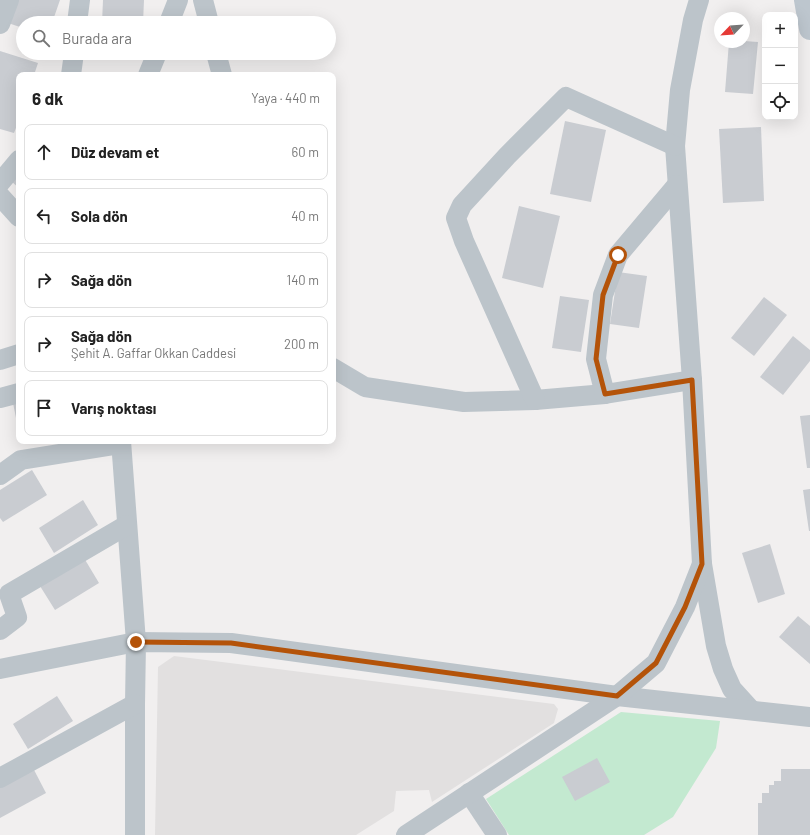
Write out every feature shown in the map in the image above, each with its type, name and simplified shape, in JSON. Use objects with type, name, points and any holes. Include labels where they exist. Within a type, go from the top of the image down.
[{"type":"street","points":[[0,24],[9,0]]},
{"type":"street","points":[[79,16],[80,0]]},
{"type":"street","points":[[172,16],[178,0]]},
{"type":"street","points":[[203,0],[207,16]]},
{"type":"street","points":[[699,0],[693,20],[680,90],[675,146],[692,380],[702,564],[716,646],[723,669],[732,689],[751,710]]},
{"type":"street","points":[[805,0],[810,29]]},
{"type":"street","points":[[71,72],[73,60]]},
{"type":"street","points":[[149,72],[154,60]]},
{"type":"street","points":[[218,60],[221,72]]},
{"type":"street","points":[[535,400],[464,241],[456,218],[462,205],[507,156],[566,97],[675,146]]},
{"type":"street","points":[[0,184],[16,164]]},
{"type":"street","points":[[605,394],[596,359],[603,295],[618,255],[677,185]]},
{"type":"street","points":[[0,196],[16,214]]},
{"type":"street","points":[[0,360],[16,355]]},
{"type":"street","points":[[336,370],[365,387],[464,402],[535,400],[605,394],[692,380]]},
{"type":"street","points":[[0,398],[16,395]]},
{"type":"street","points":[[0,475],[21,460],[110,444]]},
{"type":"street","points":[[121,444],[136,642],[135,835]]},
{"type":"street","points":[[0,630],[17,618],[9,594],[127,526]]},
{"type":"street","points":[[406,835],[617,696],[656,663],[685,607],[702,564]]},
{"type":"street","points":[[0,669],[136,642],[231,643],[617,696],[810,717]]},
{"type":"street","points":[[0,778],[135,704]]},
{"type":"street","points":[[469,793],[498,835]]},
{"type":"shaded area","points":[[174,656],[554,704],[558,709],[554,723],[432,802],[429,790],[396,791],[394,811],[356,835],[155,835],[158,667]]},
{"type":"green space","points":[[621,712],[720,721],[716,748],[673,817],[644,835],[509,835],[486,799]]},
{"type":"building","points":[[16,0],[60,0],[54,16],[16,16],[16,26],[8,23]]},
{"type":"building","points":[[103,0],[144,0],[143,16],[102,16]]},
{"type":"building","points":[[750,41],[758,42],[753,94],[725,92],[729,48],[750,48]]},
{"type":"building","points":[[0,51],[16,56],[16,60],[28,60],[38,63],[35,72],[16,72],[16,128],[14,133],[0,129]]},
{"type":"building","points":[[565,121],[606,130],[591,202],[550,194]]},
{"type":"building","points":[[761,127],[764,201],[723,203],[719,129]]},
{"type":"building","points":[[16,176],[16,185],[12,182]]},
{"type":"building","points":[[519,206],[560,216],[543,288],[502,278]]},
{"type":"building","points":[[618,272],[647,276],[639,328],[610,324]]},
{"type":"building","points":[[560,296],[589,300],[581,352],[552,348]]},
{"type":"building","points":[[764,297],[787,315],[754,356],[731,338]]},
{"type":"building","points":[[793,336],[810,350],[810,361],[783,395],[760,377]]},
{"type":"building","points":[[16,402],[16,418],[13,403]]},
{"type":"building","points":[[810,415],[810,468],[807,468],[800,416]]},
{"type":"building","points":[[32,470],[47,495],[3,522],[0,518],[0,490]]},
{"type":"building","points":[[810,489],[810,531],[809,531],[803,490]]},
{"type":"building","points":[[83,500],[98,525],[54,553],[39,528]]},
{"type":"building","points":[[770,544],[785,594],[758,603],[742,553]]},
{"type":"building","points":[[84,558],[99,583],[55,610],[40,586]]},
{"type":"building","points":[[798,616],[810,626],[810,664],[779,637]]},
{"type":"building","points":[[57,696],[73,721],[28,749],[13,724]]},
{"type":"building","points":[[597,758],[610,782],[575,801],[562,777]]},
{"type":"building","points":[[33,768],[46,793],[0,818],[0,785]]},
{"type":"building","points":[[781,769],[810,769],[810,835],[758,835],[758,803],[762,803],[762,793],[769,793],[769,785],[774,785],[774,781],[781,781]]},
{"type":"route","points":[[136,642],[231,643],[617,696],[656,663],[685,607],[702,564],[692,380],[605,394],[596,359],[603,295],[618,255]]}]
